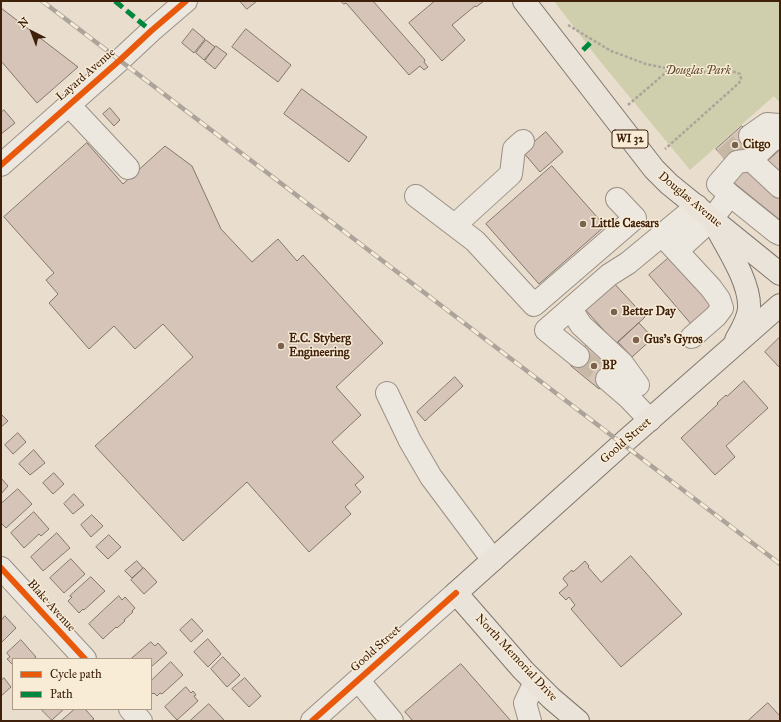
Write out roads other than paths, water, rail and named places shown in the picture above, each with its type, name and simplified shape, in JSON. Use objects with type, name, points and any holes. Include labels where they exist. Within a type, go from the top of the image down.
[{"type":"main road","name":"Douglas Avenue","points":[[524,1],[654,169],[669,184],[780,274]]},
{"type":"main road","points":[[704,213],[741,273],[749,295],[749,310],[744,326],[730,350]]},
{"type":"main road","name":"Goold Street","points":[[456,593],[780,305]]},
{"type":"main road","name":"North Memorial Drive","points":[[456,593],[523,670],[551,698],[578,721]]},
{"type":"street","name":"Layard Avenue","points":[[1,165],[186,1]]},
{"type":"street","points":[[69,105],[128,168]]},
{"type":"street","points":[[750,136],[767,124],[780,126]]},
{"type":"street","points":[[677,251],[704,213],[724,190],[737,162],[751,160],[772,140],[780,138]]},
{"type":"street","points":[[455,225],[511,174],[514,149],[523,141]]},
{"type":"street","points":[[724,159],[714,172],[714,178],[724,190],[780,234]]},
{"type":"street","points":[[751,160],[780,187]]},
{"type":"street","points":[[416,196],[475,241],[534,305],[635,218],[617,199]]},
{"type":"street","points":[[578,356],[546,330],[609,275],[628,263],[662,235],[704,213]]},
{"type":"street","points":[[662,235],[711,288],[719,299],[722,308],[716,316],[692,337]]},
{"type":"street","points":[[571,309],[581,325],[622,363],[634,391],[650,420]]},
{"type":"street","points":[[607,379],[634,391]]},
{"type":"street","points":[[386,394],[410,441],[431,477],[493,560]]},
{"type":"street","name":"Blake Avenue","points":[[1,568],[83,658]]},
{"type":"street","name":"Goold Street","points":[[312,721],[456,593]]},
{"type":"street","points":[[358,680],[392,721]]},
{"type":"street","points":[[530,721],[525,703],[535,682]]},
{"type":"street","points":[[131,710],[141,721]]},
{"type":"tunnel","points":[[724,159],[750,136]]},
{"type":"tunnel","points":[[578,356],[607,379]]},
{"type":"railway","points":[[42,1],[780,564]]},
{"type":"place","name":"Citgo","points":[[735,145]]},
{"type":"place","name":"Little Caesars","points":[[583,224]]},
{"type":"place","name":"Better Day","points":[[614,312]]},
{"type":"place","name":"Gus's Gyros","points":[[636,340]]},
{"type":"place","name":"E.C. Styberg Engineering","points":[[281,346]]},
{"type":"place","name":"BP","points":[[594,366]]},
{"type":"park label","name":"Douglas Park","points":[[698,71]]}]
